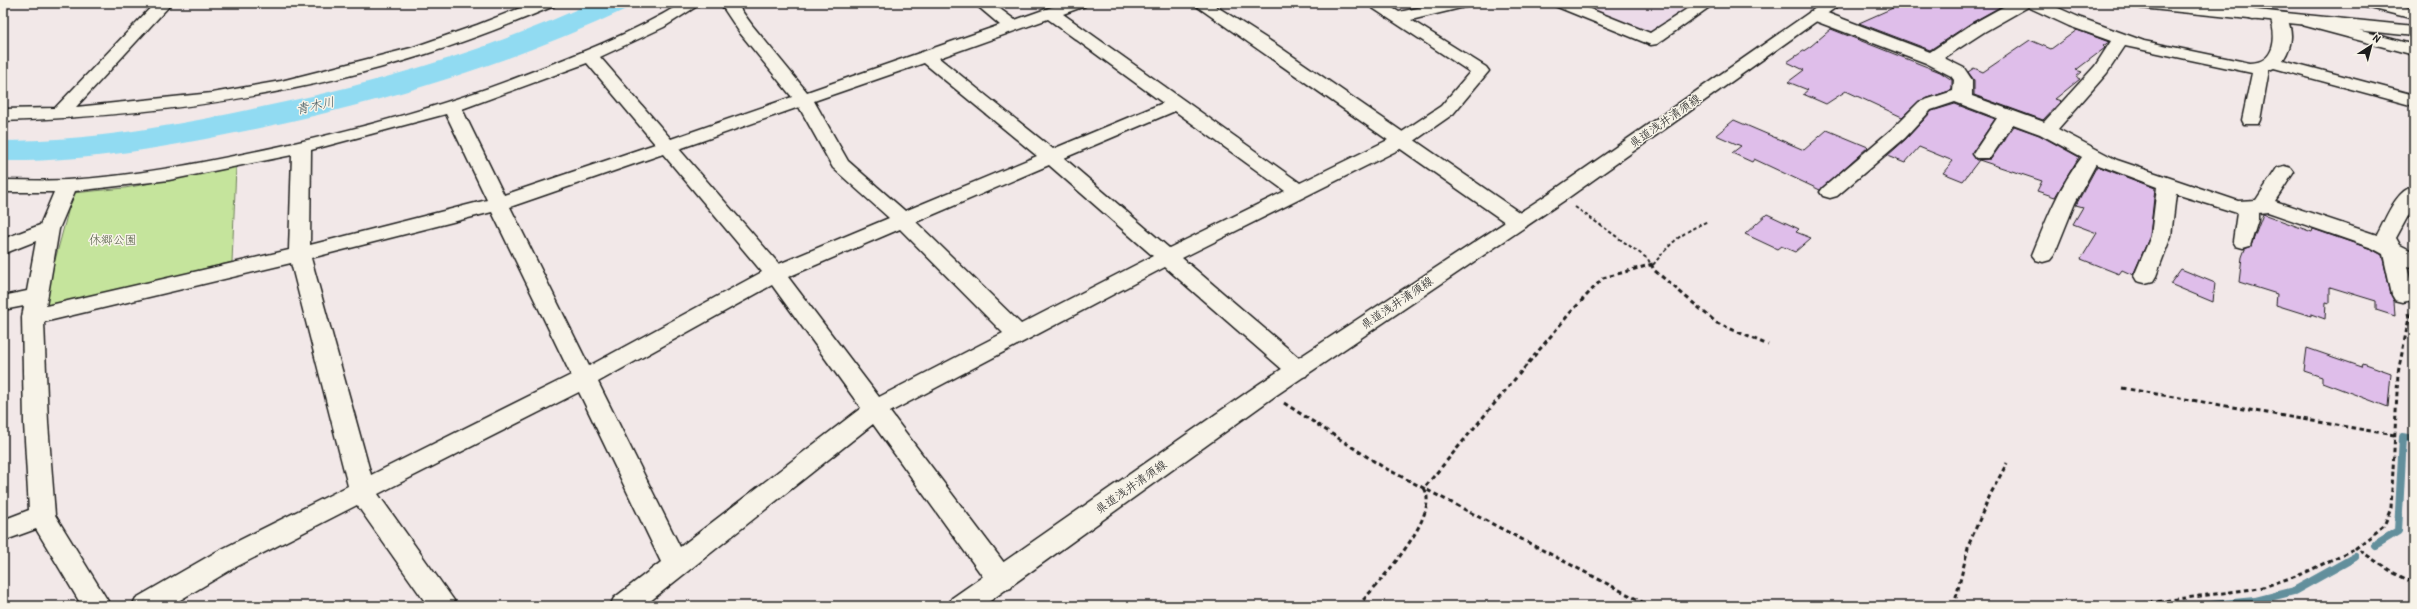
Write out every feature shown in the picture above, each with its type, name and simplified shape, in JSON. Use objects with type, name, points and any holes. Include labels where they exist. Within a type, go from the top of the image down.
[{"type":"street","points":[[59,114],[164,3]]},
{"type":"street","points":[[3,115],[107,111],[221,96],[310,80],[425,50],[474,33],[548,3]]},
{"type":"street","points":[[3,186],[67,186],[130,180],[233,162],[384,128],[452,107],[590,56],[643,32],[694,3]]},
{"type":"street","points":[[728,3],[746,29],[803,98],[840,164],[904,221],[1018,334]]},
{"type":"street","points":[[982,3],[1010,25]]},
{"type":"street","points":[[3,303],[35,306],[299,254],[497,204],[666,147],[1010,25],[1079,3]]},
{"type":"street","points":[[1200,3],[1403,140],[1519,222]]},
{"type":"street","points":[[624,606],[876,409],[1169,256],[1403,140],[1447,110],[1480,71],[1373,3]]},
{"type":"street","points":[[1397,18],[1463,3]]},
{"type":"street","points":[[1561,3],[1651,40],[1707,3]]},
{"type":"street","name":"県道浅井清須線","points":[[962,606],[1001,580],[1267,390],[1558,196],[1834,3]]},
{"type":"street","points":[[1932,59],[1978,28],[2022,3]]},
{"type":"street","points":[[2141,3],[2414,31]]},
{"type":"street","points":[[2219,3],[2253,15]]},
{"type":"street","points":[[2372,4],[2414,14]]},
{"type":"street","points":[[2047,5],[2121,39],[2235,65],[2266,65],[2414,101]]},
{"type":"street","points":[[1050,13],[1298,191]]},
{"type":"street","points":[[1816,15],[1932,59],[1958,72],[1963,80],[1962,99],[1969,104],[2047,130],[2110,164],[2219,202],[2255,206],[2379,243],[2414,261]]},
{"type":"street","points":[[2251,120],[2261,75],[2266,65],[2280,52],[2284,40],[2278,18]]},
{"type":"street","points":[[2308,21],[2414,50]]},
{"type":"street","points":[[2047,130],[2101,69],[2121,39]]},
{"type":"street","points":[[925,55],[1052,158],[1169,256],[1298,370]]},
{"type":"street","points":[[590,56],[775,274],[1001,580]]},
{"type":"street","points":[[1830,192],[1898,134],[1925,106],[1948,97],[1963,96]]},
{"type":"street","points":[[146,606],[225,560],[363,493],[586,378],[775,274],[904,221],[1176,104]]},
{"type":"street","points":[[452,107],[497,204],[586,378],[676,565]]},
{"type":"street","points":[[1983,154],[1995,140],[2007,117]]},
{"type":"street","points":[[302,147],[299,254],[363,493],[444,606]]},
{"type":"street","points":[[2043,255],[2058,216],[2086,163],[2093,155]]},
{"type":"street","points":[[2243,241],[2248,220],[2255,206],[2284,172]]},
{"type":"street","points":[[2146,276],[2161,236],[2165,196],[2168,184]]},
{"type":"street","points":[[67,186],[49,229],[35,306],[36,423],[42,516],[97,606]]},
{"type":"street","points":[[2402,295],[2393,251],[2386,238],[2408,198],[2414,192]]},
{"type":"street","points":[[3,247],[49,229]]},
{"type":"street","points":[[3,531],[42,516]]},
{"type":"path","points":[[1558,196],[1648,259],[1652,266],[1717,323],[1768,345]]},
{"type":"path","points":[[1424,488],[1566,319],[1603,278],[1652,266],[1672,241],[1688,230],[1708,221]]},
{"type":"path","points":[[2126,606],[2155,600],[2245,590],[2281,582],[2309,572],[2356,548],[2384,526],[2391,508],[2398,373],[2408,315],[2402,295]]},
{"type":"path","points":[[2408,315],[2414,317]]},
{"type":"path","points":[[2122,388],[2230,404],[2394,435]]},
{"type":"path","points":[[1267,390],[1383,468],[1650,606]]},
{"type":"path","points":[[1954,606],[1969,544],[1990,495],[2007,463]]},
{"type":"path","points":[[1358,606],[1412,541],[1422,520],[1428,496],[1424,488]]},
{"type":"path","points":[[2356,548],[2392,572],[2414,583]]},
{"type":"shaded area","points":[[1571,3],[1709,3],[1658,41]]},
{"type":"green space","name":"休郷公園","points":[[236,167],[232,262],[42,309],[73,193],[125,188]]},
{"type":"building","points":[[1904,3],[2007,3],[1971,23],[1930,50],[1859,23]]},
{"type":"building","points":[[1831,29],[1940,72],[1952,80],[1952,90],[1919,101],[1902,117],[1846,91],[1826,104],[1803,94],[1808,90],[1788,82],[1804,70],[1787,62],[1811,46]]},
{"type":"building","points":[[2077,30],[2109,42],[2103,46],[2105,48],[2076,70],[2082,72],[2076,77],[2080,79],[2055,99],[2061,101],[2043,120],[1974,95],[1974,80],[1968,72],[1974,68],[1983,72],[2030,40],[2051,49]]},
{"type":"building","points":[[1955,104],[1995,119],[1972,153],[1976,160],[1991,159],[2014,126],[2039,135],[2079,157],[2055,197],[2037,191],[2042,181],[1979,160],[1963,181],[1943,173],[1953,161],[1919,147],[1905,163],[1887,156],[1906,139],[1932,111]]},
{"type":"building","points":[[1734,120],[1804,150],[1827,130],[1868,147],[1820,190],[1754,159],[1752,162],[1732,153],[1741,146],[1716,135]]},
{"type":"building","points":[[2097,166],[2155,188],[2150,236],[2133,275],[2122,270],[2119,274],[2081,259],[2097,233],[2073,224],[2083,207],[2076,205]]},
{"type":"building","points":[[1767,214],[1799,229],[1796,232],[1811,238],[1795,252],[1781,246],[1777,249],[1745,234]]},
{"type":"building","points":[[2263,214],[2312,232],[2313,229],[2371,249],[2382,255],[2391,295],[2394,301],[2395,316],[2376,310],[2376,301],[2330,287],[2330,303],[2326,302],[2325,319],[2311,314],[2311,316],[2276,305],[2277,294],[2239,282],[2242,257],[2245,249],[2251,246]]},
{"type":"building","points":[[2181,269],[2215,283],[2213,302],[2170,284]]},
{"type":"building","points":[[2307,348],[2362,367],[2363,363],[2391,373],[2388,407],[2322,382],[2322,377],[2304,371]]},
{"type":"waterway","name":"青木川","points":[[3,151],[60,150],[146,140],[329,103],[475,61],[523,44],[615,3]]},
{"type":"waterway","points":[[2375,545],[2398,531],[2403,437],[2414,439]]},
{"type":"waterway","points":[[2200,606],[2255,601],[2294,591],[2355,557]]}]
